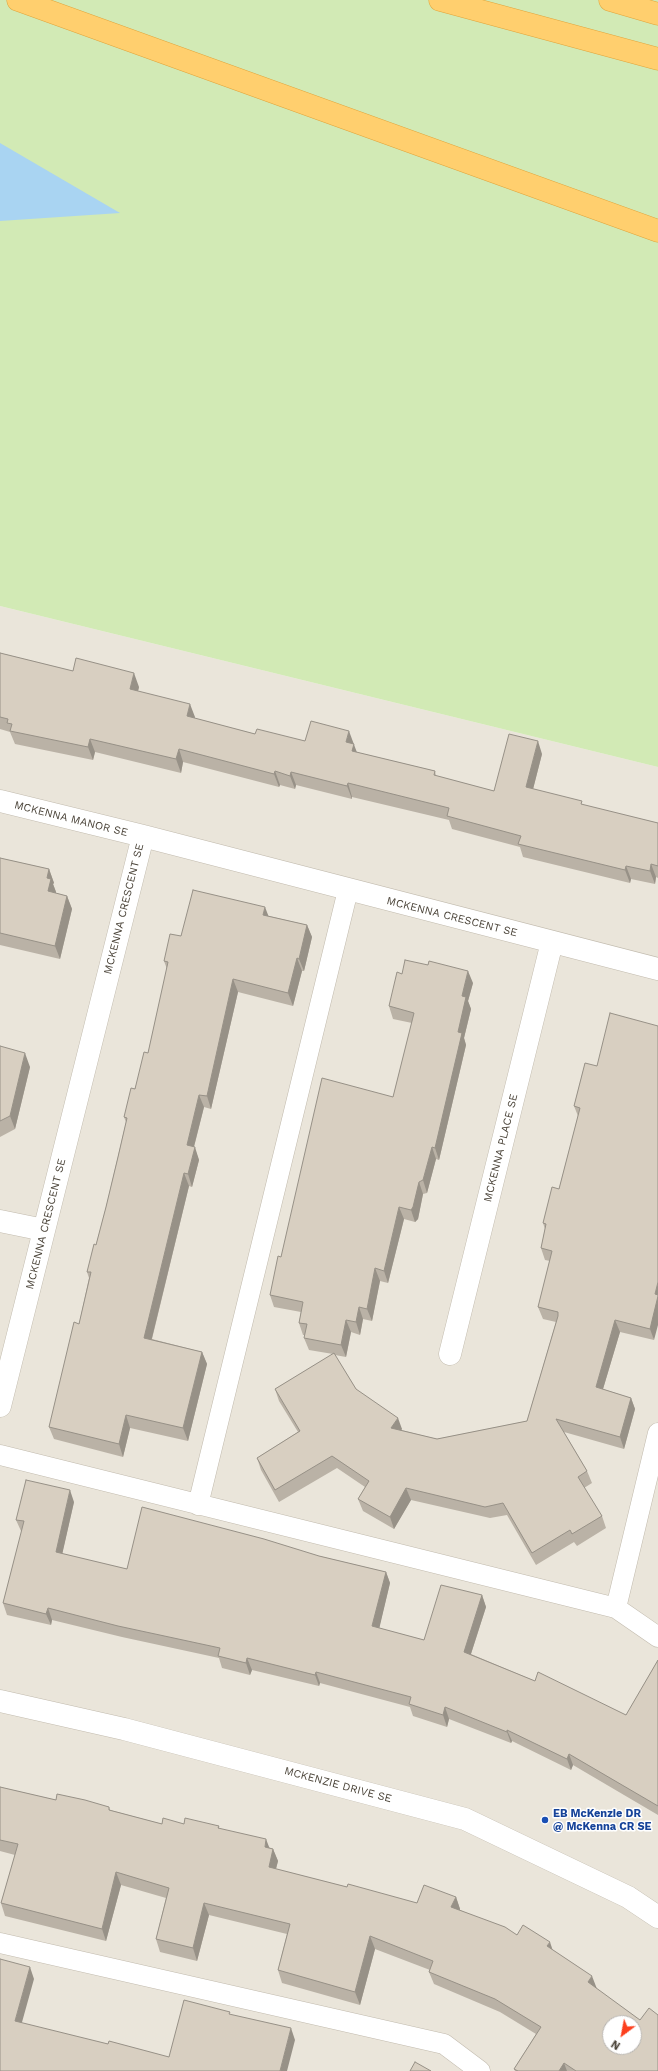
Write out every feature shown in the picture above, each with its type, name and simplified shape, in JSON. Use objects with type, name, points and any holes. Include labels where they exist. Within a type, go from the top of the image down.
[{"type":"highway","points":[[18,0],[658,231]]},
{"type":"highway","points":[[440,0],[658,59]]},
{"type":"highway","points":[[610,0],[658,14]]},
{"type":"street","name":"MCKENNA MANOR SE","points":[[0,801],[143,836]]},
{"type":"street","name":"MCKENNA CRESCENT SE","points":[[0,1406],[143,836],[658,969]]},
{"type":"street","name":"MCKENNA PLACE SE","points":[[450,1354],[552,942]]},
{"type":"street","points":[[0,1221],[44,1230]]},
{"type":"street","name":"MCKENZIE DRIVE SE","points":[[0,1701],[124,1729],[465,1819],[628,1897],[658,1917]]},
{"type":"lane","points":[[198,1505],[348,890]]},
{"type":"lane","points":[[616,1608],[658,1433]]},
{"type":"lane","points":[[0,1455],[616,1608],[658,1637]]},
{"type":"lane","points":[[0,1943],[444,2044],[480,2071]]},
{"type":"shaded area","points":[[0,606],[658,767],[658,2071],[0,2071]]},
{"type":"green space","points":[[0,0],[658,0],[658,767],[0,606]]},
{"type":"water","points":[[0,143],[120,213],[0,221]]},
{"type":"building","points":[[0,653],[73,671],[76,658],[134,673],[130,689],[190,704],[187,716],[255,734],[257,729],[305,741],[311,721],[349,731],[346,742],[354,744],[352,751],[435,771],[434,775],[494,791],[509,734],[538,741],[526,787],[582,801],[581,804],[658,823],[658,866],[651,864],[650,871],[626,866],[625,870],[518,844],[521,836],[447,816],[449,808],[348,783],[347,786],[291,772],[290,776],[275,771],[274,774],[179,749],[176,759],[90,739],[88,747],[10,731],[12,724],[7,723],[8,719],[0,717]]},
{"type":"building","points":[[0,858],[49,869],[47,878],[51,879],[48,891],[67,896],[55,946],[0,933]]},
{"type":"building","points":[[193,890],[265,907],[263,915],[307,925],[299,959],[297,958],[288,993],[233,979],[207,1096],[199,1095],[187,1145],[195,1147],[188,1174],[184,1173],[144,1338],[202,1352],[183,1428],[126,1415],[119,1444],[49,1427],[74,1322],[79,1324],[91,1272],[87,1272],[94,1244],[96,1245],[118,1157],[127,1118],[124,1117],[131,1088],[135,1089],[144,1052],[148,1053],[168,962],[164,961],[170,934],[181,936]]},
{"type":"building","points":[[405,960],[428,965],[429,961],[468,971],[462,996],[466,997],[458,1032],[462,1033],[435,1148],[432,1147],[423,1180],[419,1182],[413,1207],[411,1210],[399,1207],[384,1271],[375,1268],[367,1309],[359,1307],[356,1322],[346,1320],[341,1345],[304,1338],[307,1324],[299,1323],[303,1302],[270,1295],[278,1256],[281,1257],[322,1078],[393,1097],[414,1013],[389,1006],[397,972],[402,974]]},
{"type":"building","points":[[610,1013],[658,1026],[658,1282],[655,1294],[658,1296],[650,1329],[615,1320],[596,1387],[631,1398],[620,1437],[556,1419],[587,1471],[578,1477],[602,1516],[572,1534],[570,1530],[532,1553],[503,1503],[485,1507],[406,1488],[390,1517],[358,1499],[369,1481],[332,1456],[275,1490],[257,1458],[300,1431],[275,1389],[334,1353],[356,1389],[398,1418],[391,1428],[437,1439],[527,1421],[558,1316],[558,1312],[538,1307],[552,1251],[541,1248],[546,1224],[543,1223],[552,1187],[559,1189],[580,1108],[574,1106],[585,1063],[597,1066]]},
{"type":"building","points":[[0,1046],[25,1053],[10,1116],[0,1121]]},
{"type":"building","points":[[26,1480],[70,1490],[56,1552],[127,1569],[142,1507],[264,1539],[319,1556],[386,1572],[372,1626],[424,1640],[441,1585],[482,1595],[464,1652],[535,1681],[538,1672],[626,1715],[658,1660],[658,1806],[569,1754],[567,1759],[507,1730],[507,1732],[445,1707],[443,1715],[409,1704],[411,1697],[316,1672],[315,1675],[247,1658],[246,1663],[218,1656],[220,1648],[118,1626],[48,1608],[46,1614],[3,1603],[24,1521],[16,1520]]},
{"type":"building","points":[[0,1787],[56,1800],[57,1794],[85,1800],[109,1807],[109,1810],[162,1824],[163,1818],[184,1824],[185,1818],[219,1826],[218,1828],[266,1839],[265,1847],[273,1849],[269,1867],[347,1887],[348,1884],[417,1903],[424,1885],[456,1897],[451,1907],[505,1927],[517,1935],[523,1925],[550,1942],[547,1946],[592,1976],[588,1982],[633,2015],[602,2015],[602,2055],[642,2055],[642,2017],[649,2008],[658,2015],[658,2071],[576,2071],[564,2063],[559,2071],[518,2071],[514,2069],[541,2027],[495,1999],[429,1972],[433,1961],[370,1936],[355,1992],[278,1970],[290,1924],[204,1903],[193,1948],[156,1939],[169,1888],[116,1872],[102,1929],[1,1903],[18,1844],[0,1840]]},
{"type":"building","points":[[0,1959],[30,1967],[15,2021],[108,2044],[109,2041],[169,2057],[184,2000],[230,2012],[229,2014],[291,2028],[280,2071],[0,2071]]},
{"type":"building","points":[[415,2062],[431,2071],[410,2071]]},
{"type":"place","name":"EB McKenzie DR @ McKenna CR SE","points":[[545,1820]]}]
